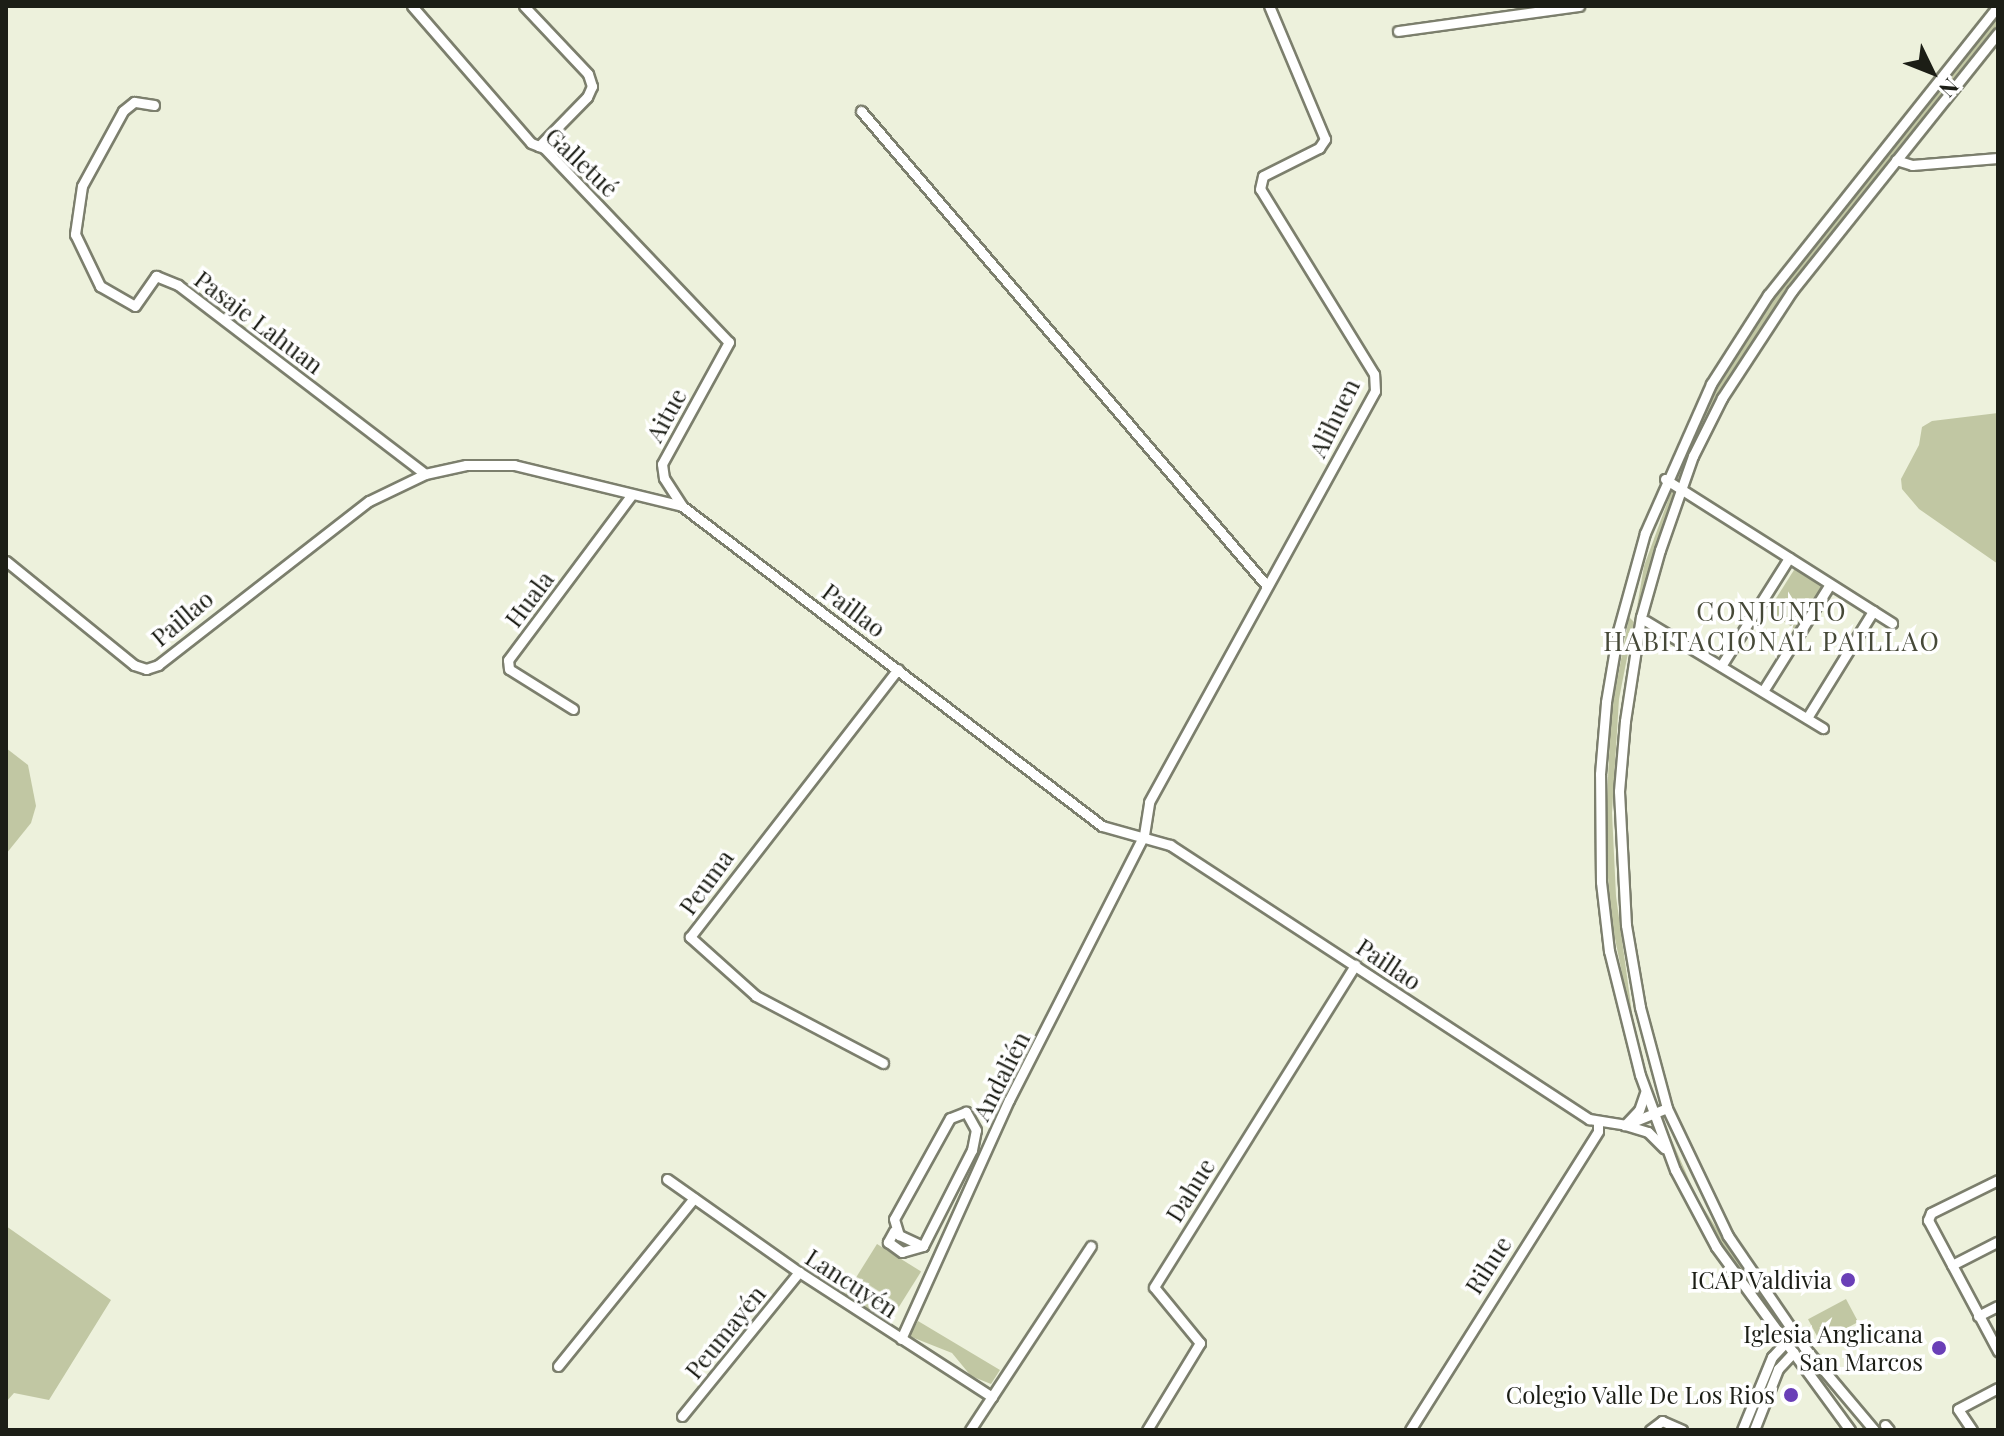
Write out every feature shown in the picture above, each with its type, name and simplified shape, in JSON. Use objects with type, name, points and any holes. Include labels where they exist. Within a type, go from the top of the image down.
[{"type":"street","name":"Galletué","points":[[412,6],[539,146],[729,342]]},
{"type":"street","points":[[524,6],[588,74],[592,86],[587,97],[539,146]]},
{"type":"street","name":"Alihuen","points":[[1144,835],[1149,802],[1376,382],[1260,189],[1263,176],[1319,148],[1325,139],[1269,6]]},
{"type":"street","points":[[1398,31],[1536,8],[1579,6]]},
{"type":"street","points":[[1850,1430],[1789,1356],[1784,1343],[1716,1247],[1653,1114],[1609,951],[1599,846],[1603,726],[1623,612],[1665,479],[1711,384],[1755,314],[1998,6]]},
{"type":"street","points":[[1874,1430],[1804,1347],[1728,1236],[1667,1108],[1640,1007],[1620,856],[1625,721],[1644,619],[1682,489],[1707,427],[1755,343],[1998,33]]},
{"type":"street","name":"Pasaje Lahuan","points":[[154,105],[134,102],[123,111],[82,186],[75,234],[100,286],[135,306],[156,276],[178,285],[425,474]]},
{"type":"street","points":[[861,111],[1267,586]]},
{"type":"street","points":[[1896,160],[1912,165],[1998,158]]},
{"type":"street","name":"Aitue","points":[[682,506],[664,478],[662,464],[729,342]]},
{"type":"street","name":"Paillao","points":[[6,561],[134,665],[150,669],[369,501],[425,474],[466,465],[514,465],[682,506],[1095,822],[1115,832],[1144,835],[1170,845],[1355,965],[1486,1055],[1598,1122],[1625,1125],[1667,1108]]},
{"type":"street","points":[[1665,479],[1892,623]]},
{"type":"street","name":"Huala","points":[[573,709],[509,669],[508,660],[632,494]]},
{"type":"street","points":[[1721,666],[1789,558]]},
{"type":"street","points":[[1763,691],[1830,584]]},
{"type":"street","points":[[1807,718],[1873,611]]},
{"type":"street","points":[[1623,612],[1644,619],[1823,728]]},
{"type":"street","name":"Peuma","points":[[883,1063],[756,996],[690,937],[898,669]]},
{"type":"street","name":"Andalién","points":[[901,1339],[994,1133],[1144,835]]},
{"type":"street","name":"Dahue","points":[[1147,1430],[1200,1343],[1154,1287],[1355,965]]},
{"type":"street","points":[[1645,1090],[1639,1110],[1625,1125],[1648,1132],[1669,1153]]},
{"type":"street","points":[[974,1123],[972,1150],[923,1246],[902,1252],[888,1242],[894,1231],[894,1219],[950,1118],[966,1112],[974,1123],[994,1133]]},
{"type":"street","name":"Rihue","points":[[1410,1430],[1598,1131],[1598,1122]]},
{"type":"street","name":"Lancuyén","points":[[667,1179],[799,1272],[992,1397]]},
{"type":"street","points":[[1998,1180],[1931,1213],[1928,1220],[1998,1351]]},
{"type":"street","points":[[558,1366],[694,1198]]},
{"type":"street","points":[[1952,1265],[1997,1242]]},
{"type":"street","points":[[970,1430],[1091,1246]]},
{"type":"street","name":"Peumayén","points":[[682,1416],[799,1272]]},
{"type":"street","points":[[1978,1316],[1998,1306]]},
{"type":"street","points":[[1742,1430],[1772,1357],[1784,1343],[1796,1336]]},
{"type":"street","points":[[1754,1430],[1789,1356],[1804,1347]]},
{"type":"street","points":[[1972,1430],[1959,1413],[1962,1404],[1998,1388]]},
{"type":"street","points":[[1831,1404],[1842,1395]]},
{"type":"street","points":[[1650,1430],[1666,1421],[1682,1430]]},
{"type":"green space","points":[[1998,14],[1998,25],[1760,329],[1708,415],[1679,479],[1674,477],[1705,407],[1753,326]]},
{"type":"green space","points":[[1998,413],[1998,564],[1919,509],[1902,489],[1901,479],[1919,445],[1922,427],[1932,421]]},
{"type":"green space","points":[[1673,487],[1677,491],[1637,607],[1644,566]]},
{"type":"green space","points":[[1801,569],[1824,585],[1795,629],[1768,611],[1794,570]]},
{"type":"green space","points":[[1629,617],[1634,622],[1619,699],[1612,813],[1616,896],[1636,1042],[1612,924],[1605,843],[1611,713]]},
{"type":"green space","points":[[6,748],[28,765],[36,806],[31,823],[6,854]]},
{"type":"green space","points":[[1663,1120],[1697,1198],[1778,1323],[1716,1237],[1677,1159]]},
{"type":"green space","points":[[6,1226],[111,1300],[49,1400],[14,1393],[6,1402]]},
{"type":"green space","points":[[877,1244],[921,1272],[887,1326],[843,1298]]},
{"type":"green space","points":[[1846,1299],[1858,1322],[1820,1342],[1808,1319]]},
{"type":"green space","points":[[918,1321],[1000,1370],[991,1384],[971,1376],[952,1353],[909,1336]]},
{"type":"place","name":"ICAP Valdivia","points":[[1848,1280]]},
{"type":"place","name":"Iglesia Anglicana San Marcos","points":[[1939,1348]]},
{"type":"place","name":"Colegio Valle De Los Rios","points":[[1791,1395]]},
{"type":"district","name":"CONJUNTO HABITACIONAL PAILLAO","points":[[1772,626]]}]
